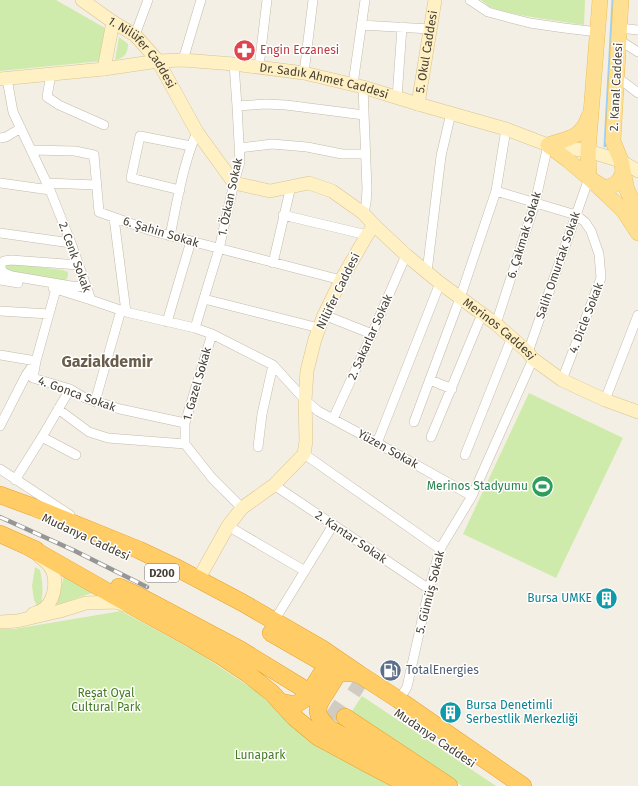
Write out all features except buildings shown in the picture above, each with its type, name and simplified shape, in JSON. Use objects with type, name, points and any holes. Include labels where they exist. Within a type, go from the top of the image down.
[{"type":"highway","points":[[0,496],[97,532],[199,578],[274,620],[319,654],[362,682],[399,700],[523,786]]},
{"type":"highway","name":"Mudanya Caddesi","points":[[0,496],[204,594],[319,654]]},
{"type":"highway","name":"D200","points":[[0,534],[139,596],[239,649],[301,687]]},
{"type":"highway","points":[[27,546],[226,659],[272,692],[294,717],[318,737],[410,786]]},
{"type":"highway","points":[[281,702],[294,705],[306,698],[327,663],[327,659],[319,654]]},
{"type":"highway","points":[[362,682],[349,672],[337,675],[319,703],[319,716],[330,729],[380,756],[428,786]]},
{"type":"highway","name":"Mudanya Caddesi","points":[[362,682],[506,786]]},
{"type":"highway","points":[[345,717],[449,786]]},
{"type":"main road","name":"1. Nilüfer Caddesi","points":[[82,0],[113,22],[135,35],[158,61],[197,132]]},
{"type":"main road","name":"5. Okul Caddesi","points":[[418,104],[435,0]]},
{"type":"main road","name":"2. Kanal Caddesi","points":[[589,178],[588,151],[593,105],[600,0]]},
{"type":"main road","name":"2. Kanal Caddesi","points":[[621,0],[613,141],[627,168],[627,190],[638,213]]},
{"type":"main road","points":[[104,69],[113,22]]},
{"type":"main road","name":"Dr. Sadık Ahmet Caddesi","points":[[3,79],[104,69],[158,61],[183,60],[234,64],[304,73],[358,85],[397,98],[506,129],[548,145],[588,151],[627,168]]},
{"type":"main road","points":[[548,145],[577,135],[584,128],[593,105]]},
{"type":"main road","points":[[197,132],[234,183],[270,191],[309,183],[332,191],[363,213],[370,230]]},
{"type":"main road","points":[[548,145],[589,178],[623,210],[638,233]]},
{"type":"main road","points":[[589,178],[605,188],[613,186],[620,180],[627,168]]},
{"type":"main road","name":"Merinos Caddesi","points":[[370,230],[406,255],[440,283],[496,324],[562,380],[605,400],[638,412]]},
{"type":"main road","name":"Nilüfer Caddesi","points":[[304,454],[306,441],[305,400],[307,371],[315,339],[340,280],[370,230]]},
{"type":"main road","points":[[199,578],[228,526],[242,508],[274,485],[304,454]]},
{"type":"main road","points":[[17,620],[44,610],[51,601],[54,591],[55,577],[48,564],[27,546]]},
{"type":"main road","points":[[0,622],[60,611],[86,603],[116,602],[143,612]]},
{"type":"street","points":[[135,35],[148,0]]},
{"type":"street","points":[[183,60],[202,0]]},
{"type":"street","points":[[259,67],[267,0]]},
{"type":"street","points":[[304,73],[313,0]]},
{"type":"street","points":[[363,213],[367,196],[364,114],[358,85],[361,25],[365,0]]},
{"type":"street","points":[[470,0],[488,12],[530,23],[598,32]]},
{"type":"street","points":[[361,25],[430,28]]},
{"type":"street","points":[[397,98],[402,27]]},
{"type":"street","points":[[619,34],[638,30]]},
{"type":"street","points":[[619,34],[638,52]]},
{"type":"street","name":"1. Özkan Sokak","points":[[196,328],[220,249],[240,162],[238,106],[234,64]]},
{"type":"street","points":[[50,74],[47,97],[59,105],[104,125]]},
{"type":"street","points":[[617,77],[638,93]]},
{"type":"street","name":"2. Cenk Sokak","points":[[3,79],[14,112],[48,186],[92,300],[124,311],[196,328],[212,334],[273,365],[305,400]]},
{"type":"street","points":[[238,106],[266,104],[286,105],[364,114]]},
{"type":"street","points":[[427,272],[441,156],[450,113]]},
{"type":"street","points":[[0,138],[6,137],[21,128]]},
{"type":"street","points":[[414,422],[460,298],[496,192],[506,129]]},
{"type":"street","points":[[170,236],[191,146],[197,132]]},
{"type":"street","points":[[180,190],[131,178],[140,136],[191,146]]},
{"type":"street","points":[[239,148],[272,144],[307,146],[342,154],[365,154]]},
{"type":"street","name":"6. Çakmak Sokak","points":[[496,324],[535,203],[548,145]]},
{"type":"street","points":[[0,183],[48,186],[96,185],[94,155],[75,151],[31,150]]},
{"type":"street","name":"Salih Omurtak Sokak","points":[[531,355],[589,178]]},
{"type":"street","name":"6. Şahin Sokak","points":[[96,185],[99,212],[114,218],[170,236],[340,280]]},
{"type":"street","points":[[273,263],[291,186]]},
{"type":"street","points":[[496,192],[576,215]]},
{"type":"street","points":[[623,210],[628,227],[638,243]]},
{"type":"street","points":[[283,215],[370,230]]},
{"type":"street","name":"4. Dicle Sokak","points":[[562,380],[601,278],[599,254],[591,231],[585,222],[576,215]]},
{"type":"street","points":[[95,402],[124,311],[114,218]]},
{"type":"street","points":[[0,233],[71,243]]},
{"type":"street","points":[[167,322],[191,241]]},
{"type":"street","name":"2. Sakarlar Sokak","points":[[333,419],[406,255]]},
{"type":"street","points":[[79,265],[11,260],[4,261],[1,264],[1,269],[4,273],[12,276],[71,286],[87,287]]},
{"type":"street","points":[[0,280],[56,289],[92,300]]},
{"type":"street","points":[[377,443],[440,283]]},
{"type":"street","points":[[0,426],[26,375],[36,362],[56,289]]},
{"type":"street","points":[[204,299],[319,328]]},
{"type":"street","points":[[0,311],[49,314]]},
{"type":"street","points":[[431,437],[482,314]]},
{"type":"street","points":[[324,315],[372,334]]},
{"type":"street","points":[[605,400],[638,315]]},
{"type":"street","name":"1. Gazel Sokak","points":[[185,444],[185,423],[212,334]]},
{"type":"street","points":[[465,455],[512,337]]},
{"type":"street","points":[[0,355],[36,362]]},
{"type":"street","name":"5. Gümüş Sokak","points":[[399,700],[407,687],[428,589],[440,549],[472,496],[531,355]]},
{"type":"street","name":"4. Gonca Sokak","points":[[36,362],[33,378],[70,389],[85,398],[120,410],[185,423]]},
{"type":"street","points":[[258,446],[262,414],[273,365]]},
{"type":"street","points":[[430,380],[452,389]]},
{"type":"street","points":[[15,480],[70,389]]},
{"type":"street","name":"Yüzen Sokak","points":[[305,400],[318,411],[472,496]]},
{"type":"street","points":[[58,410],[89,432],[108,438],[185,444],[212,478],[242,508]]},
{"type":"street","points":[[42,437],[76,455]]},
{"type":"street","points":[[304,454],[440,549]]},
{"type":"street","points":[[0,469],[97,532]]},
{"type":"street","name":"2. Kantar Sokak","points":[[274,485],[428,589]]},
{"type":"street","points":[[274,620],[333,525]]},
{"type":"street","points":[[228,526],[305,571]]},
{"type":"green space","points":[[0,0],[56,0],[105,28],[102,61],[0,71]]},
{"type":"green space","points":[[481,0],[585,0],[584,25],[506,12],[490,7]]},
{"type":"green space","points":[[119,37],[128,44],[128,47],[125,55],[115,60]]},
{"type":"green space","points":[[5,263],[63,270],[68,272],[68,275],[67,279],[63,281],[6,271]]},
{"type":"green space","name":"Merinos Stadyumu","points":[[529,393],[623,438],[556,578],[463,534]]},
{"type":"green space","points":[[35,567],[40,570],[42,585],[42,599],[39,609],[34,600],[32,586]]},
{"type":"green space","points":[[64,575],[92,593],[57,605]]},
{"type":"green space","name":"Reşat Oyal Cultural Park","points":[[121,611],[197,652],[256,691],[307,737],[393,786],[0,786],[0,629],[14,629]]},
{"type":"green space","points":[[362,696],[496,786],[462,786],[352,711]]},
{"type":"waterway","points":[[605,146],[613,0]]},
{"type":"tunnel","points":[[331,669],[364,690]]},
{"type":"tunnel","points":[[309,693],[345,717]]},
{"type":"railway","points":[[0,517],[73,550],[147,587]]},
{"type":"place","name":"Engin Eczanesi","points":[[244,50]]},
{"type":"place","name":"Merinos Stadyumu","points":[[543,486]]},
{"type":"place","name":"Bursa UMKE","points":[[607,598]]},
{"type":"place","name":"TotalEnergies","points":[[390,670]]},
{"type":"place","name":"Bursa Denetimli Serbestlik Merkezliği","points":[[451,712]]},
{"type":"district","name":"Gaziakdemir","points":[[107,361]]},
{"type":"park label","name":"Lunapark","points":[[260,755]]}]
